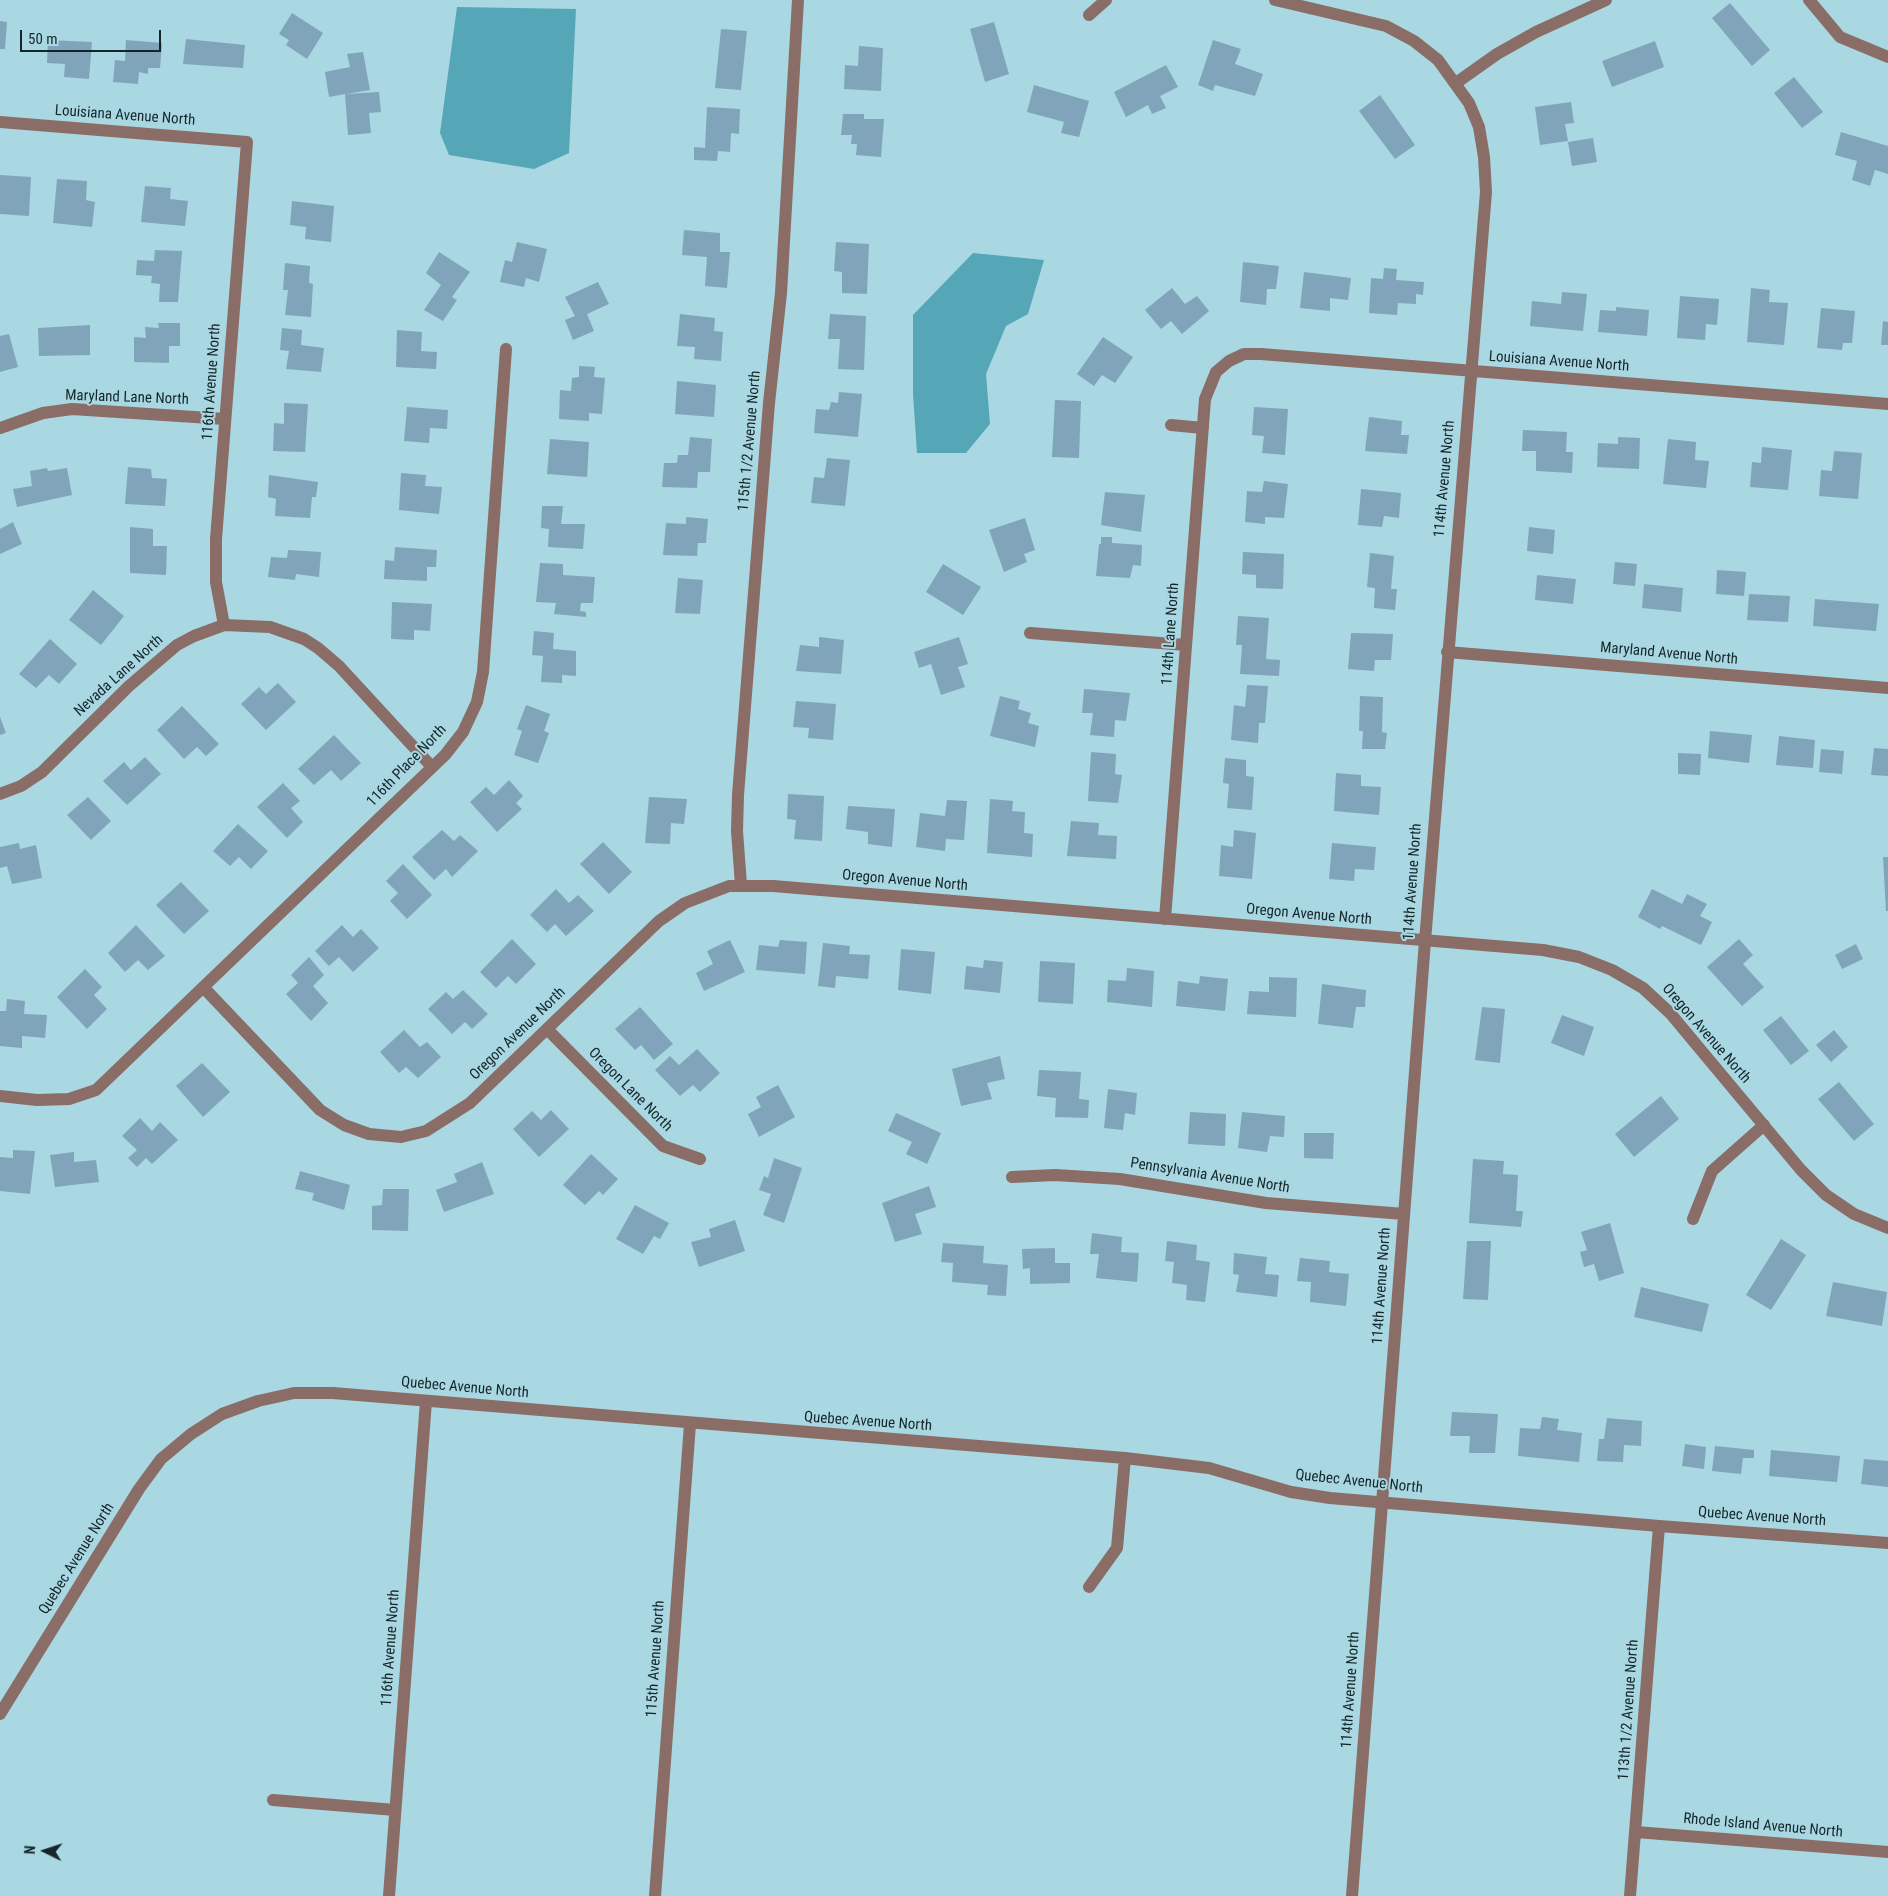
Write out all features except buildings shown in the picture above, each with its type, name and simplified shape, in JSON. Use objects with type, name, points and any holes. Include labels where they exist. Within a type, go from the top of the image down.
[{"type":"street","name":"115th 1/2 Avenue North","points":[[741,885],[737,831],[738,795],[769,403],[781,293],[798,0]]},
{"type":"street","points":[[1089,15],[1106,0]]},
{"type":"street","name":"114th Avenue North","points":[[1274,0],[1386,26],[1414,41],[1438,60],[1469,103],[1479,127],[1484,157],[1486,192],[1425,941],[1352,1896]]},
{"type":"street","points":[[1456,83],[1497,54],[1536,32],[1606,0]]},
{"type":"street","points":[[1809,0],[1840,37],[1888,57]]},
{"type":"street","name":"Louisiana Avenue North","points":[[0,122],[247,142]]},
{"type":"street","name":"116th Avenue North","points":[[224,625],[217,590],[216,560],[247,142]]},
{"type":"street","name":"116th Place North","points":[[204,988],[445,755],[462,732],[476,702],[483,672],[506,349]]},
{"type":"street","name":"Louisiana Avenue North","points":[[1229,361],[1244,354],[1261,354],[1888,404]]},
{"type":"street","name":"114th Lane North","points":[[1165,919],[1205,398],[1209,384],[1216,372],[1229,361]]},
{"type":"street","name":"Maryland Lane North","points":[[0,428],[44,413],[72,409],[225,419]]},
{"type":"street","points":[[1171,425],[1203,428]]},
{"type":"street","name":"Nevada Lane North","points":[[0,794],[21,786],[42,772],[129,686],[177,645],[194,636],[224,625],[270,627],[304,639],[318,648],[339,666],[432,767]]},
{"type":"street","points":[[1030,633],[1186,645]]},
{"type":"street","name":"Maryland Avenue North","points":[[1448,652],[1888,688]]},
{"type":"street","name":"Oregon Avenue North","points":[[204,988],[320,1110],[344,1125],[368,1134],[401,1137],[426,1131],[449,1118],[470,1102],[658,921],[685,902],[721,888],[741,885],[1543,950],[1579,958],[1612,970],[1643,988],[1670,1013],[1801,1170],[1826,1195],[1854,1214],[1888,1228]]},
{"type":"street","points":[[0,1096],[37,1100],[69,1099],[96,1090],[204,988]]},
{"type":"street","name":"Oregon Lane North","points":[[547,1029],[663,1146],[700,1159]]},
{"type":"street","points":[[1693,1219],[1712,1171],[1764,1125]]},
{"type":"street","name":"Pennsylvania Avenue North","points":[[1012,1177],[1056,1175],[1120,1179],[1266,1204],[1404,1214]]},
{"type":"street","name":"Quebec Avenue North","points":[[0,1714],[139,1489],[161,1459],[191,1434],[222,1414],[258,1401],[294,1393],[333,1393],[690,1424],[1125,1458],[1209,1468],[1291,1492],[1659,1526],[1888,1543]]},
{"type":"street","name":"116th Avenue North","points":[[389,1896],[426,1402]]},
{"type":"street","name":"115th Avenue North","points":[[655,1896],[690,1424]]},
{"type":"street","points":[[1089,1587],[1117,1548],[1125,1458]]},
{"type":"street","name":"113th 1/2 Avenue North","points":[[1630,1896],[1659,1526]]},
{"type":"street","points":[[273,1800],[395,1810]]},
{"type":"street","name":"Rhode Island Avenue North","points":[[1636,1832],[1888,1852]]},
{"type":"water","points":[[457,7],[576,9],[569,153],[534,169],[449,155],[440,133]]},
{"type":"water","points":[[973,253],[1044,260],[1028,314],[1006,326],[986,374],[990,424],[966,453],[917,453],[913,394],[913,315]]}]
